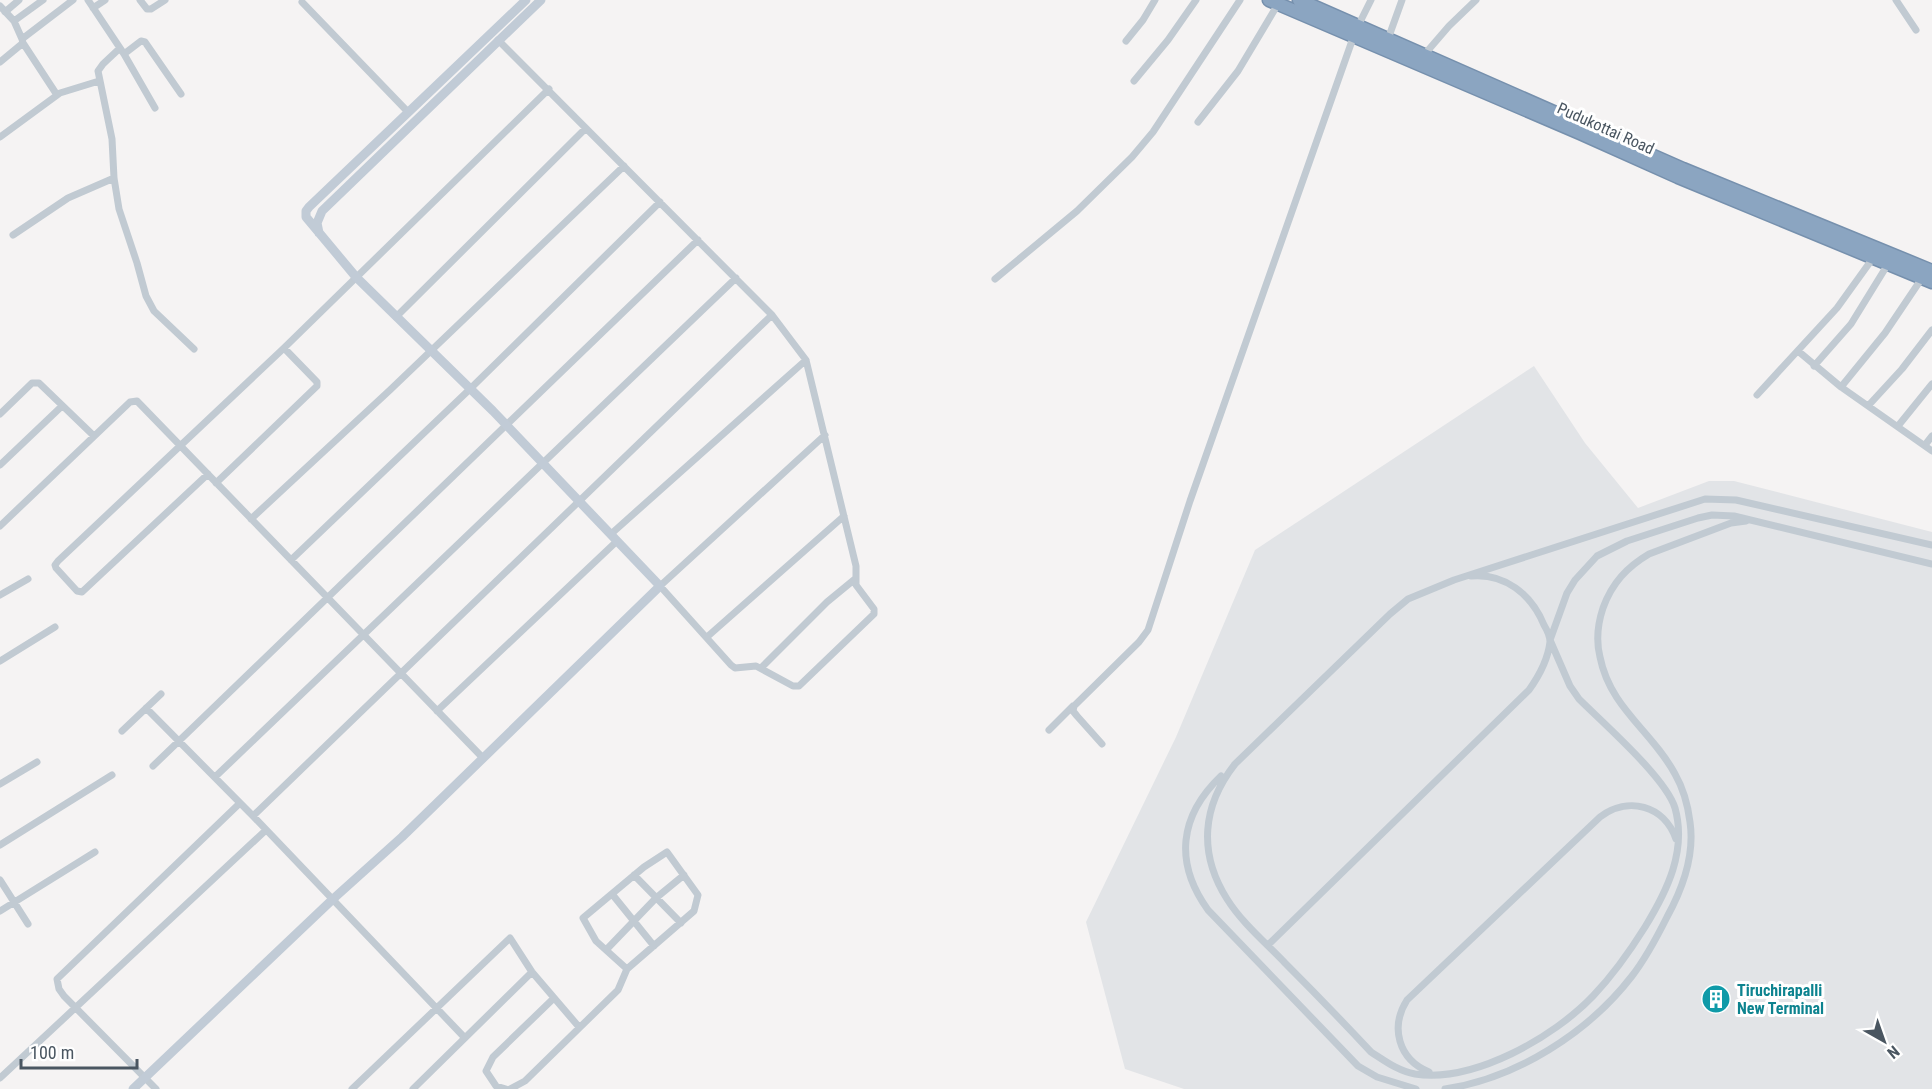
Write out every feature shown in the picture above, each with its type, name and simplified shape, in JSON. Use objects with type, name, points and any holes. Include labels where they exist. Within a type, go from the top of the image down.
[{"type":"highway","name":"Pudukottai Road","points":[[1299,0],[1355,32],[1388,39],[1929,277]]},
{"type":"highway","name":"Pudukottai Road","points":[[1273,2],[1355,32],[1678,177],[1888,264],[1929,277]]},
{"type":"street","points":[[19,0],[2,8],[14,21],[22,41],[57,95]]},
{"type":"street","points":[[14,21],[43,0]]},
{"type":"street","points":[[0,62],[73,0]]},
{"type":"street","points":[[88,0],[122,51],[155,108]]},
{"type":"street","points":[[93,8],[105,0]]},
{"type":"street","points":[[140,0],[147,9],[165,0]]},
{"type":"street","points":[[498,40],[772,315],[806,360],[856,566],[856,585],[871,604],[874,614],[799,686],[793,686],[756,666],[735,668],[543,463],[356,277],[306,217],[306,211],[526,0]]},
{"type":"street","points":[[319,233],[317,223],[322,211],[541,0]]},
{"type":"street","points":[[1126,40],[1143,20],[1155,0]]},
{"type":"street","points":[[1134,81],[1168,40],[1196,0]]},
{"type":"street","points":[[995,279],[1077,211],[1132,157],[1153,132],[1240,0]]},
{"type":"street","points":[[1049,730],[1139,642],[1148,630],[1190,501],[1355,32],[1371,0]]},
{"type":"street","points":[[1388,39],[1402,0]]},
{"type":"street","points":[[1425,55],[1449,26],[1476,0]]},
{"type":"street","points":[[1896,0],[1916,30]]},
{"type":"street","points":[[302,2],[412,109],[423,113]]},
{"type":"street","points":[[1198,122],[1238,71],[1273,2]]},
{"type":"street","points":[[181,94],[145,42],[141,41],[122,51],[99,67],[99,81],[112,139],[114,178],[120,209],[146,296],[154,311],[194,349]]},
{"type":"street","points":[[0,137],[57,95],[99,81]]},
{"type":"street","points":[[208,474],[85,590],[76,591],[55,565],[284,348],[549,89]]},
{"type":"street","points":[[396,317],[585,129]]},
{"type":"street","points":[[251,519],[574,216],[624,166]]},
{"type":"street","points":[[13,236],[68,198],[114,178]]},
{"type":"street","points":[[291,560],[660,201]]},
{"type":"street","points":[[153,765],[698,240]]},
{"type":"street","points":[[1757,395],[1837,308],[1873,258]]},
{"type":"street","points":[[1814,366],[1851,324],[1888,264]]},
{"type":"street","points":[[1841,387],[1929,277]]},
{"type":"street","points":[[214,777],[736,278]]},
{"type":"street","points":[[253,816],[772,315]]},
{"type":"street","points":[[1868,406],[1902,369],[1932,330]]},
{"type":"street","points":[[216,483],[317,386],[317,382],[284,348]]},
{"type":"street","points":[[1798,351],[1841,387],[1932,451]]},
{"type":"street","points":[[437,711],[614,538],[806,360]]},
{"type":"street","points":[[0,414],[35,382],[39,383],[94,436]]},
{"type":"street","points":[[1898,426],[1932,384]]},
{"type":"street","points":[[0,526],[94,436],[134,400],[137,401],[483,758]]},
{"type":"street","points":[[0,465],[62,406]]},
{"type":"street","points":[[134,1089],[333,899],[402,837],[660,586],[825,435]]},
{"type":"street","points":[[1925,445],[1932,436]]},
{"type":"street","points":[[1416,1089],[1377,1077],[1358,1066],[1208,910],[1194,887],[1185,861],[1184,846],[1188,828],[1209,788],[1399,606],[1417,595],[1454,580],[1691,502],[1714,498],[1736,500],[1932,545]]},
{"type":"street","points":[[1268,945],[1529,690],[1540,672],[1567,593],[1575,579],[1585,567],[1611,548],[1712,514],[1734,516],[1932,564]]},
{"type":"street","points":[[707,637],[844,516]]},
{"type":"street","points":[[1445,1089],[1479,1081],[1517,1065],[1554,1046],[1586,1023],[1631,976],[1659,932],[1682,885],[1691,842],[1690,822],[1682,788],[1675,773],[1614,695],[1605,677],[1599,652],[1601,614],[1613,586],[1623,573],[1649,554],[1731,523],[1760,522]]},
{"type":"street","points":[[1235,764],[1222,780],[1210,809],[1207,839],[1210,860],[1218,883],[1228,900],[1268,945],[1371,1052],[1402,1071],[1417,1074],[1458,1073],[1514,1052],[1548,1032],[1578,1009],[1592,996],[1630,950],[1662,898],[1679,845],[1675,806],[1656,777],[1579,699],[1570,686],[1537,610],[1523,593],[1505,581],[1485,576],[1454,580]]},
{"type":"street","points":[[0,596],[28,579]]},
{"type":"street","points":[[761,668],[827,602],[855,579]]},
{"type":"street","points":[[0,661],[55,627]]},
{"type":"street","points":[[122,731],[161,694]]},
{"type":"street","points":[[1074,706],[1073,711],[1102,744]]},
{"type":"street","points":[[146,708],[253,816],[465,1038]]},
{"type":"street","points":[[0,784],[37,762]]},
{"type":"street","points":[[0,845],[112,775]]},
{"type":"street","points":[[156,1089],[76,1008],[59,989],[57,979],[240,803]]},
{"type":"street","points":[[1434,1074],[1414,1064],[1401,1046],[1398,1022],[1407,1000],[1600,817],[1606,812],[1629,805],[1652,810],[1665,820],[1673,832],[1677,846],[1676,860]]},
{"type":"street","points":[[0,1078],[266,830]]},
{"type":"street","points":[[0,911],[95,852]]},
{"type":"street","points":[[554,998],[493,1057],[486,1071],[496,1086],[508,1089],[525,1081],[618,990],[627,969],[694,911],[698,895],[668,852],[634,875],[583,918],[596,940],[627,969]]},
{"type":"street","points":[[634,875],[681,923]]},
{"type":"street","points":[[606,950],[633,920],[684,875]]},
{"type":"street","points":[[0,880],[28,924]]},
{"type":"street","points":[[612,894],[654,946]]},
{"type":"street","points":[[352,1089],[510,938],[532,972],[579,1027]]},
{"type":"street","points":[[413,1089],[532,972]]},
{"type":"shaded area","points":[[1534,366],[1585,443],[1638,508],[1709,481],[1734,481],[1932,532],[1932,1089],[1184,1089],[1125,1069],[1086,922],[1176,737],[1255,550]]},
{"type":"place","name":"Tiruchirapalli New Terminal","points":[[1716,999]]}]
